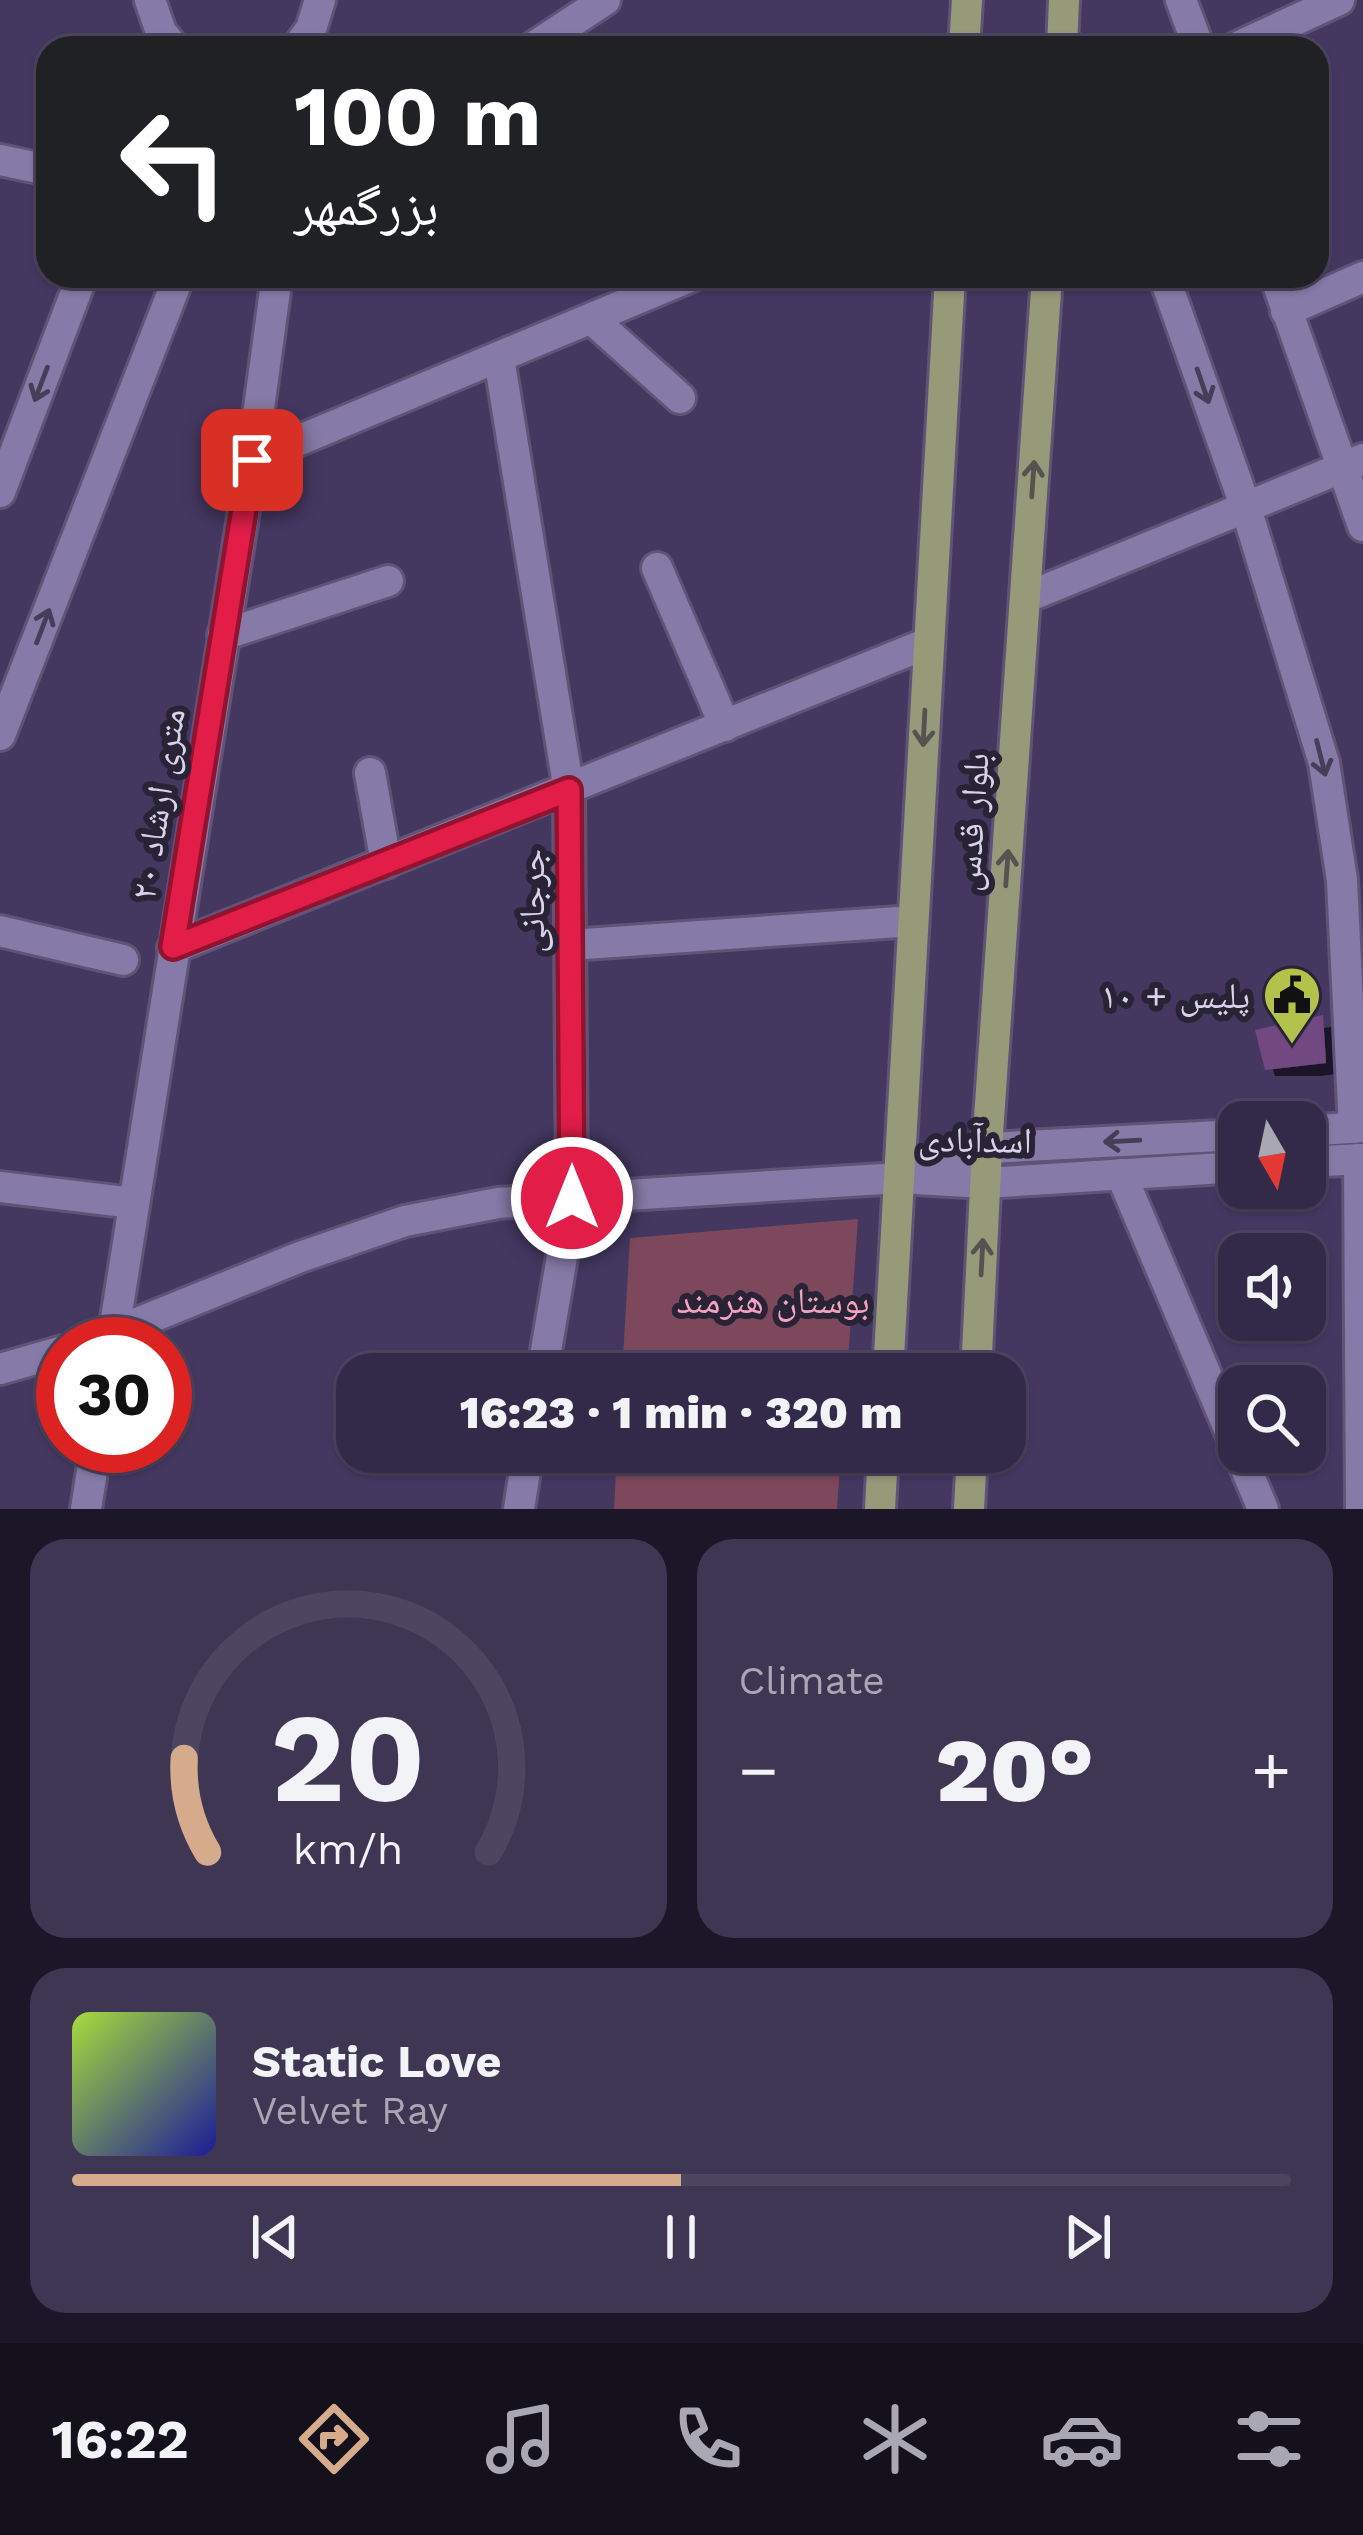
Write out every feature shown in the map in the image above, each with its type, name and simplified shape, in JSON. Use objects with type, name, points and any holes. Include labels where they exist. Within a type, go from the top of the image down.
[{"type":"main road","points":[[965,36],[967,0]]},
{"type":"main road","points":[[1062,36],[1064,0]]},
{"type":"main road","name":"بلوار قدس","points":[[889,1353],[949,288]]},
{"type":"main road","name":"بلوار قدس","points":[[977,1353],[1046,288]]},
{"type":"main road","points":[[880,1509],[882,1473]]},
{"type":"main road","points":[[969,1509],[971,1473]]},
{"type":"street","points":[[150,0],[162,36]]},
{"type":"street","points":[[550,36],[605,0]]},
{"type":"street","points":[[1181,0],[1194,36]]},
{"type":"street","points":[[1261,36],[1339,0]]},
{"type":"street","points":[[0,160],[36,168]]},
{"type":"street","points":[[1286,311],[1363,277]]},
{"type":"street","points":[[0,492],[77,288]]},
{"type":"street","points":[[0,735],[174,288]]},
{"type":"street","name":"۲۰ متری ارشاد","points":[[108,1317],[134,1203],[276,288]]},
{"type":"street","points":[[252,460],[665,288]]},
{"type":"street","points":[[1168,288],[1246,508],[1324,763],[1342,880],[1360,1143],[1361,1509]]},
{"type":"street","points":[[1279,288],[1353,463],[1363,526]]},
{"type":"street","points":[[593,320],[680,398]]},
{"type":"street","name":"جرجانی","points":[[499,358],[569,790],[572,1198],[546,1353]]},
{"type":"street","points":[[1025,598],[1353,463]]},
{"type":"street","points":[[656,568],[725,726]]},
{"type":"street","points":[[224,635],[388,581]]},
{"type":"street","points":[[173,947],[928,643]]},
{"type":"street","points":[[370,772],[386,863]]},
{"type":"street","points":[[570,945],[913,921]]},
{"type":"street","points":[[0,932],[123,960]]},
{"type":"street","name":"اسدآبادی","points":[[899,1178],[987,1148],[1218,1136]]},
{"type":"street","points":[[1326,1136],[1360,1143]]},
{"type":"street","points":[[1326,1155],[1360,1143]]},
{"type":"street","name":"اسدآبادی","points":[[899,1178],[985,1184],[1218,1168]]},
{"type":"street","points":[[1121,1174],[1263,1509]]},
{"type":"street","points":[[159,1317],[300,1257],[405,1222],[498,1203],[899,1178]]},
{"type":"street","points":[[0,1187],[134,1203]]},
{"type":"street","points":[[0,1370],[36,1359]]},
{"type":"street","points":[[86,1509],[92,1473]]},
{"type":"street","points":[[519,1509],[525,1473]]},
{"type":"green space","name":"بوستان هنرمند","points":[[858,1219],[848,1353],[623,1353],[630,1238]]},
{"type":"green space","points":[[616,1473],[840,1473],[837,1509],[614,1509]]},
{"type":"building","name":"پلیس + ۱۰","points":[[1323,1015],[1326,1063],[1265,1070],[1255,1030]]},
{"type":"place","name":"پلیس + ۱۰","points":[[1292,1046]]},
{"type":"route","points":[[252,460],[173,947],[569,790],[572,1198]]}]
